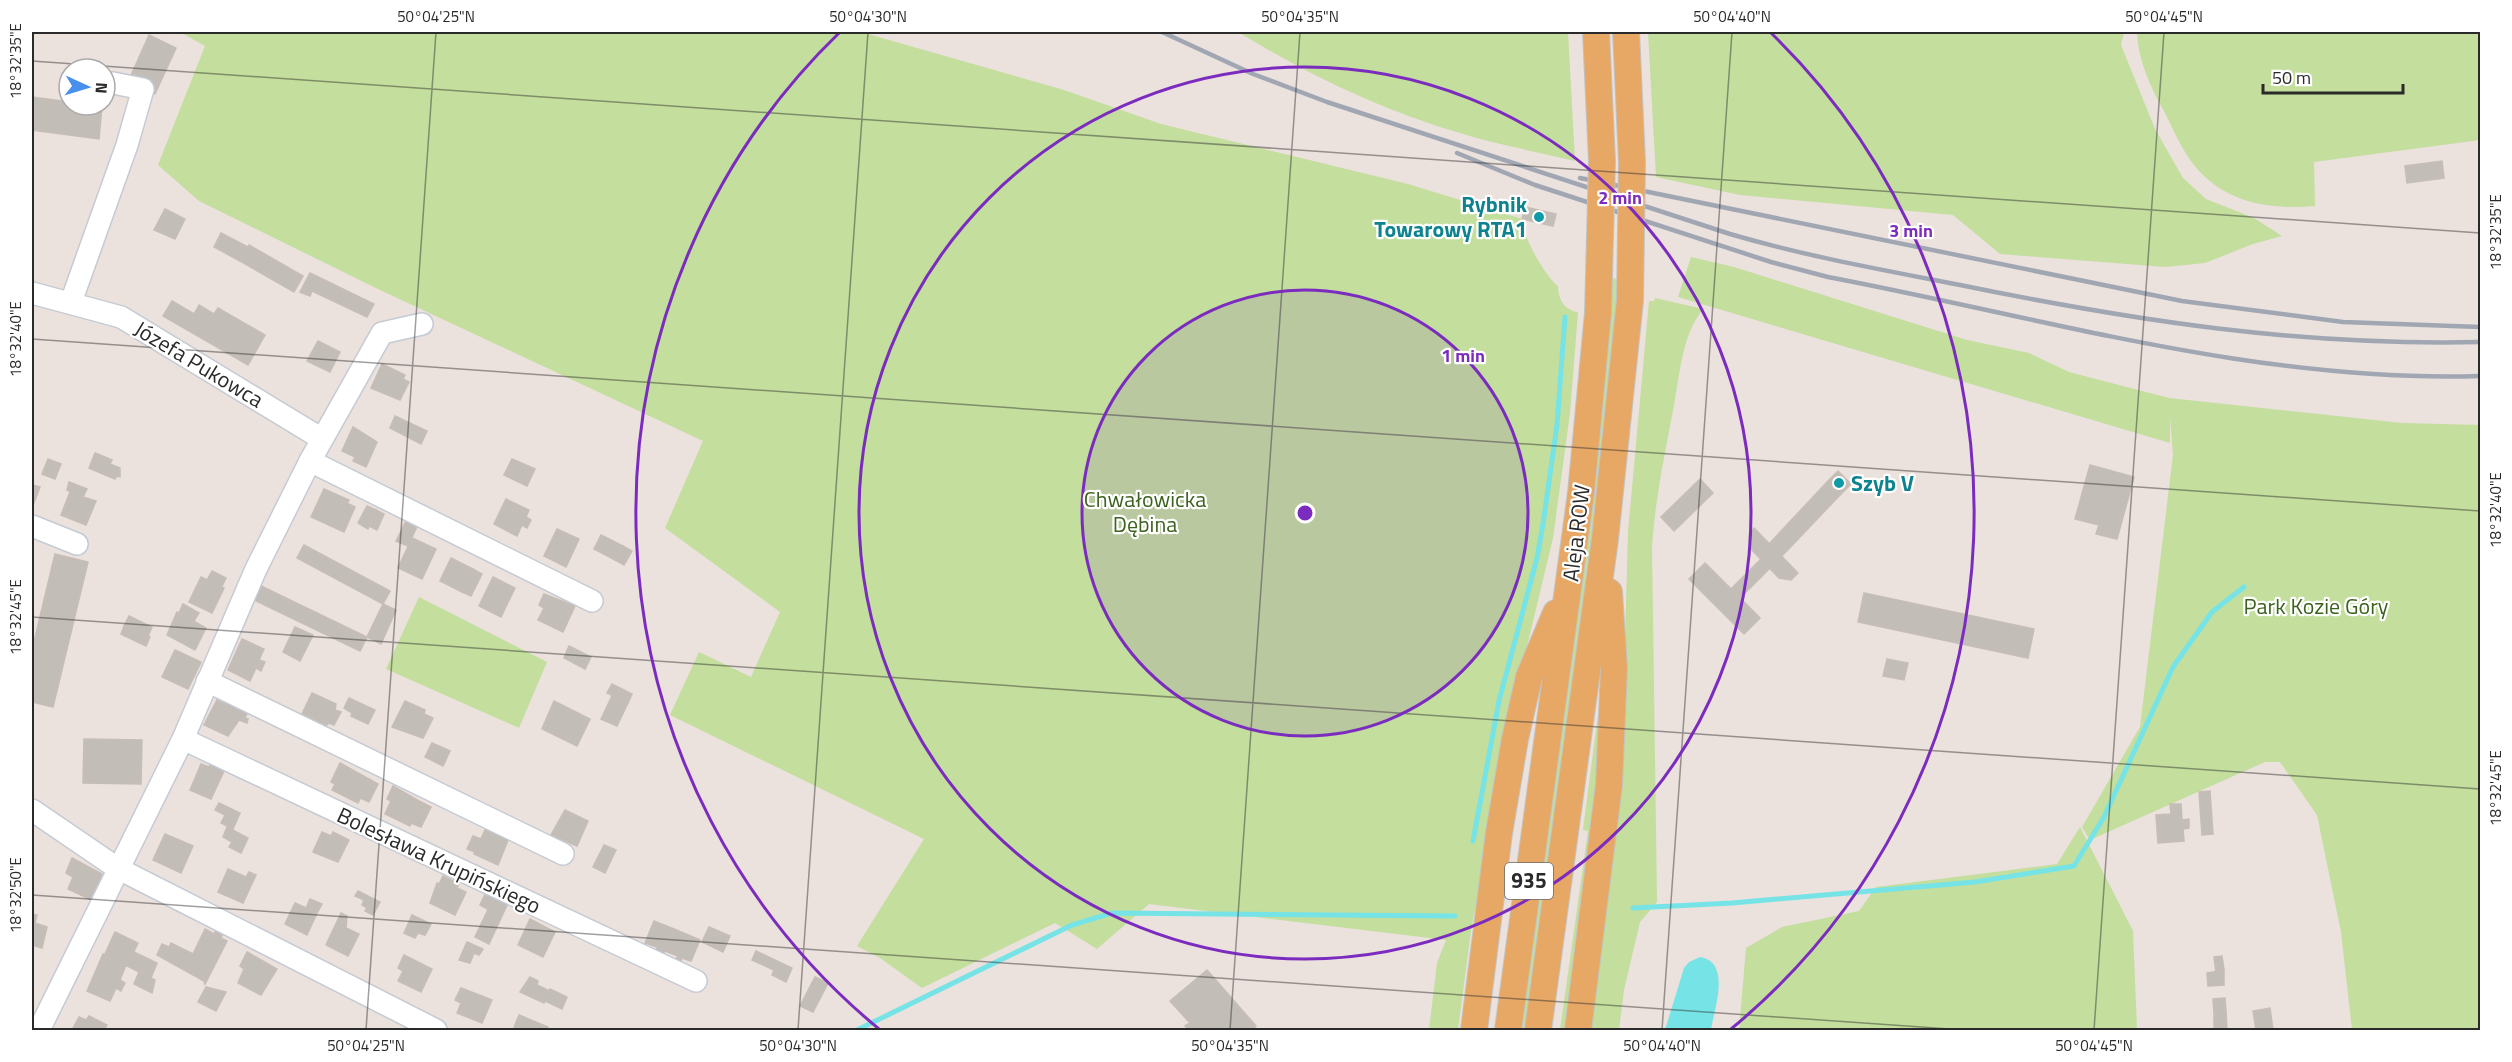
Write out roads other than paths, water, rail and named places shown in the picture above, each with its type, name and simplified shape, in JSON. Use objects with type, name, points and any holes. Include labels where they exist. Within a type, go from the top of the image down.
[{"type":"main road","name":"Aleja ROW","points":[[1508,1030],[1589,419],[1598,313],[1602,161],[1596,32]]},
{"type":"main road","name":"Aleja ROW","points":[[1539,1030],[1605,538],[1630,300],[1632,162],[1626,32]]},
{"type":"main road","points":[[1578,1030],[1606,821],[1612,747],[1614,669],[1605,538]]},
{"type":"main road","points":[[1474,1030],[1498,833],[1515,739],[1529,677],[1569,582]]},
{"type":"street","points":[[71,302],[127,145],[143,89],[117,84]]},
{"type":"street","name":"Józefa Pukowca","points":[[32,293],[121,316],[322,439]]},
{"type":"street","points":[[39,1030],[117,868],[183,739],[256,568],[310,461],[382,333],[422,324]]},
{"type":"street","points":[[310,461],[592,601]]},
{"type":"street","points":[[32,526],[77,544]]},
{"type":"street","points":[[207,681],[563,854]]},
{"type":"street","name":"Bolesława Krupińskiego","points":[[183,739],[696,981]]},
{"type":"street","points":[[32,810],[117,868],[435,1030]]},
{"type":"water","points":[[1700,957],[1710,961],[1716,968],[1718,977],[1719,988],[1711,1030],[1665,1030],[1684,968],[1689,962]]},
{"type":"waterway","points":[[1473,841],[1499,701],[1537,558],[1543,524],[1557,425],[1565,317]]},
{"type":"waterway","points":[[1633,908],[1732,903],[1975,882],[2074,866],[2104,817],[2173,667],[2212,612],[2244,587]]},
{"type":"waterway","points":[[857,1030],[1072,925],[1112,913],[1455,916]]},
{"type":"railway","points":[[1162,32],[1253,74],[1327,102],[1730,234],[1787,249],[2025,298],[2154,320],[2347,340],[2480,342]]},
{"type":"railway","points":[[1457,153],[1535,185],[1771,262],[1828,277],[2071,328],[2234,359],[2315,369],[2397,375],[2480,376]]},
{"type":"railway","points":[[1580,178],[2182,301],[2343,322],[2480,327]]},
{"type":"place","name":"Rybnik Towarowy RTA1","points":[[1539,217]]},
{"type":"place","name":"Szyb V","points":[[1839,483]]},
{"type":"park label","name":"Chwałowicka Dębina","points":[[1145,512]]},
{"type":"park label","name":"Park Kozie Góry","points":[[2316,606]]}]
